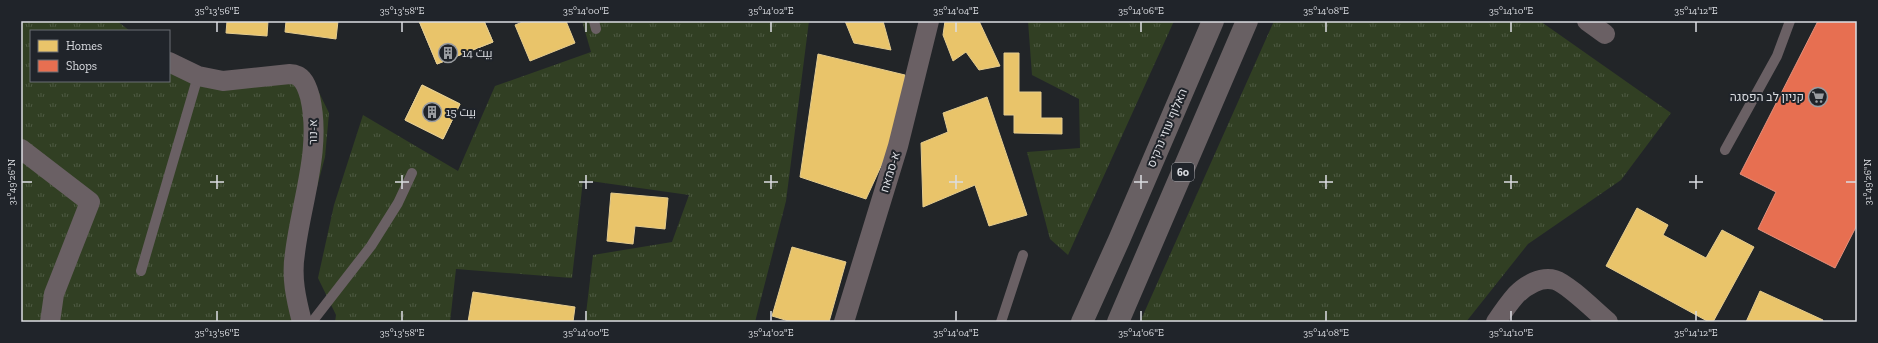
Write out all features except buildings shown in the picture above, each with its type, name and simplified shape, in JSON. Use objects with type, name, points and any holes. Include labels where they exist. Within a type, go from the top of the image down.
[{"type":"highway","name":"האלוף עוזי נרקיס","points":[[1082,322],[1120,240],[1213,21]]},
{"type":"highway","name":"60","points":[[1118,322],[1247,21]]},
{"type":"street","name":"א-סמאח","points":[[844,322],[898,146],[929,21]]},
{"type":"street","points":[[1587,21],[1605,34]]},
{"type":"street","name":"א-נור","points":[[170,62],[198,76],[223,81],[290,74],[299,77],[307,87],[313,112],[313,143],[306,199],[294,253],[294,292],[302,322]]},
{"type":"street","points":[[21,149],[90,202],[54,294],[50,322]]},
{"type":"street","points":[[1496,322],[1516,295],[1527,286],[1543,279],[1555,280],[1564,285],[1608,322]]},
{"type":"lane","points":[[1725,150],[1777,56],[1790,21]]},
{"type":"lane","points":[[141,271],[198,76]]},
{"type":"lane","points":[[312,322],[371,246],[398,203],[412,173]]},
{"type":"lane","points":[[1001,322],[1023,255]]},
{"type":"green space","points":[[21,21],[117,21],[129,30],[30,30],[30,82],[170,82],[170,61],[207,88],[288,68],[309,72],[329,113],[325,157],[300,251],[304,310],[312,322],[21,322]]},
{"type":"green space","points":[[582,21],[809,21],[786,201],[755,322],[585,322],[593,255],[672,242],[689,195],[583,180],[572,278],[456,269],[450,322],[335,322],[336,315],[318,278],[334,205],[363,115],[458,171],[495,86],[591,52]]},
{"type":"green space","points":[[1028,21],[1174,21],[1068,255],[1050,239],[1027,152],[1080,148],[1079,99],[1032,75]]},
{"type":"green space","points":[[1274,21],[1540,21],[1671,113],[1621,180],[1528,244],[1466,322],[1140,322]]},
{"type":"place","name":"بيت 14","points":[[448,53]]},
{"type":"place","name":"קניון לב הפסגה","points":[[1818,97]]},
{"type":"place","name":"بيت 15","points":[[432,112]]}]
